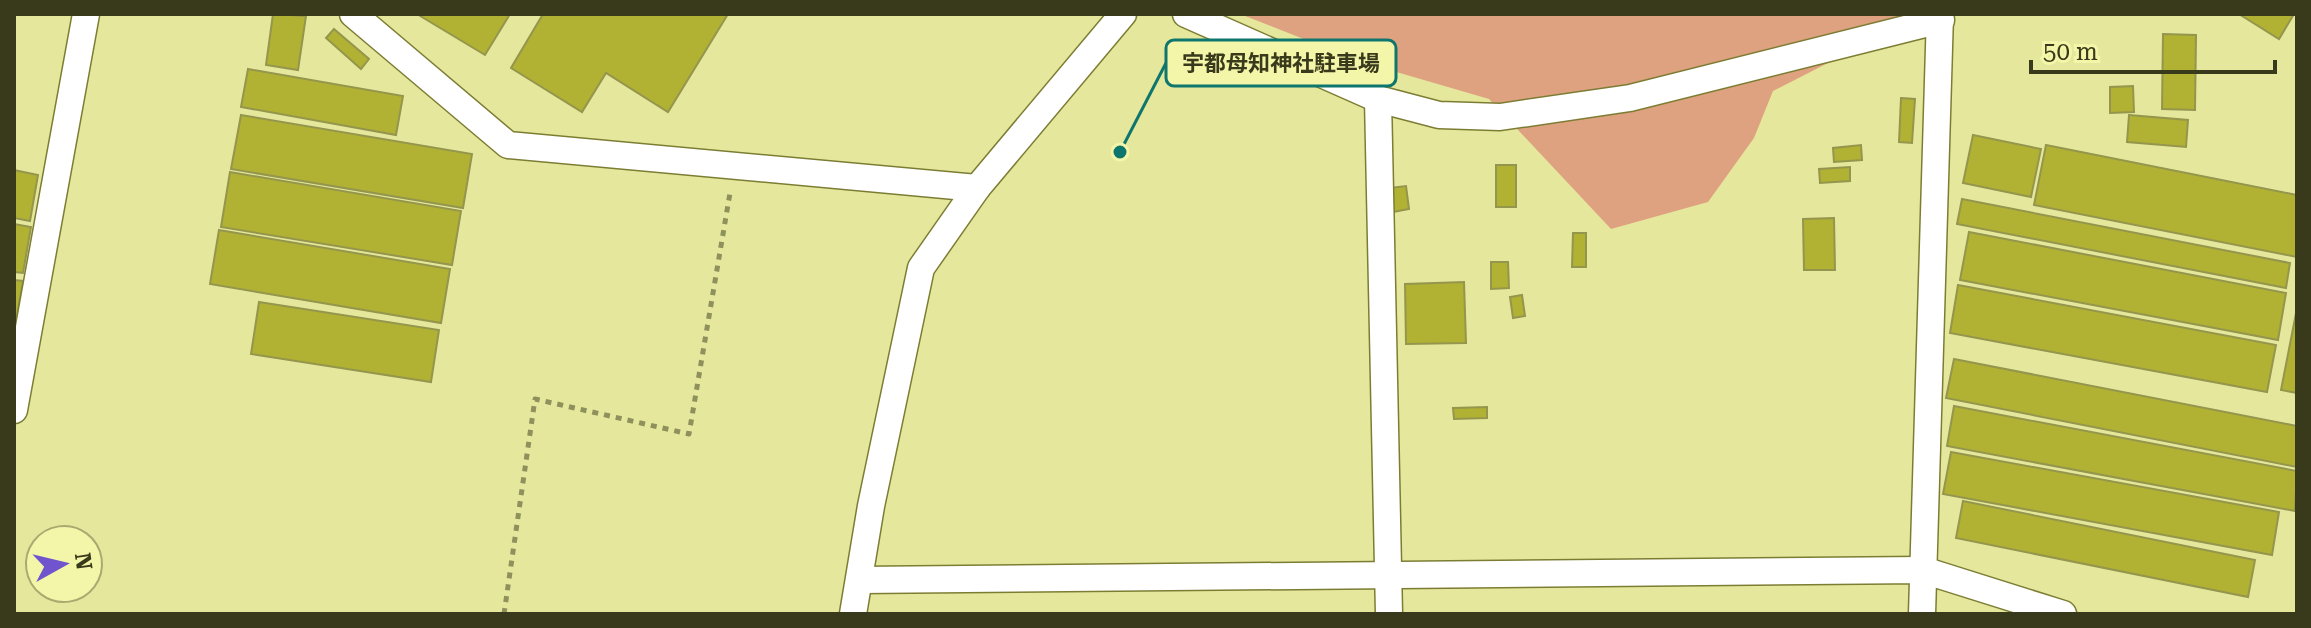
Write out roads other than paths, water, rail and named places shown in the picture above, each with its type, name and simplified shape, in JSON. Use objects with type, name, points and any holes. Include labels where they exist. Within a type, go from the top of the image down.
[{"type":"street","points":[[14,410],[86,14]]},
{"type":"street","points":[[353,14],[508,145],[977,188]]},
{"type":"street","points":[[853,614],[871,506],[921,268],[977,188],[1123,14]]},
{"type":"street","points":[[1186,14],[1378,99],[1439,115],[1514,115],[1630,98],[1940,17],[1922,614]]},
{"type":"street","points":[[1378,99],[1389,614]]},
{"type":"street","points":[[860,580],[1923,570],[2063,614]]},
{"type":"place","name":"宇都母知神社駐車場","points":[[1120,152]]}]
